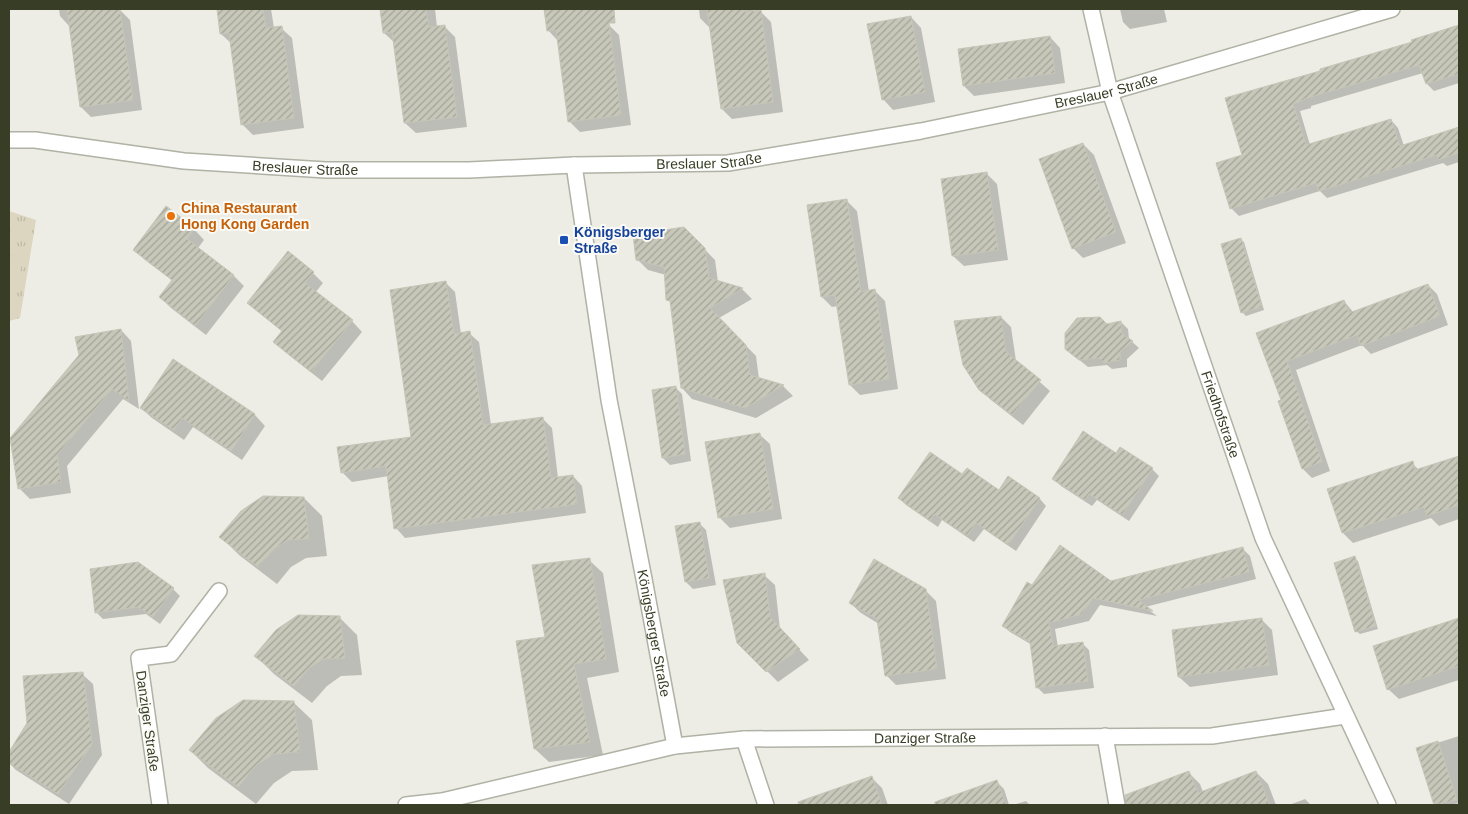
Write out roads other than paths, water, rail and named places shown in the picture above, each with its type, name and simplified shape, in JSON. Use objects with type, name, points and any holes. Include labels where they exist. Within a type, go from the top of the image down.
[{"type":"street","name":"Friedhofstraße","points":[[1091,9],[1110,92],[1263,538],[1388,805]]},
{"type":"street","name":"Breslauer Straße","points":[[9,140],[35,140],[184,161],[326,170],[469,170],[574,165],[728,163],[921,131],[1110,92],[1386,10]]},
{"type":"street","name":"Königsberger Straße","points":[[574,165],[609,400],[675,746]]},
{"type":"street","name":"Danziger Straße","points":[[160,805],[139,658],[171,654],[219,590]]},
{"type":"street","name":"Danziger Straße","points":[[406,805],[442,803],[675,746],[744,740],[1212,736],[1345,716]]},
{"type":"street","points":[[1105,736],[1117,805]]},
{"type":"street","points":[[744,740],[766,805]]},
{"type":"place","name":"China Restaurant Hong Kong Garden","points":[[171,216]]},
{"type":"place","name":"Königsberger Straße","points":[[564,240]]}]
